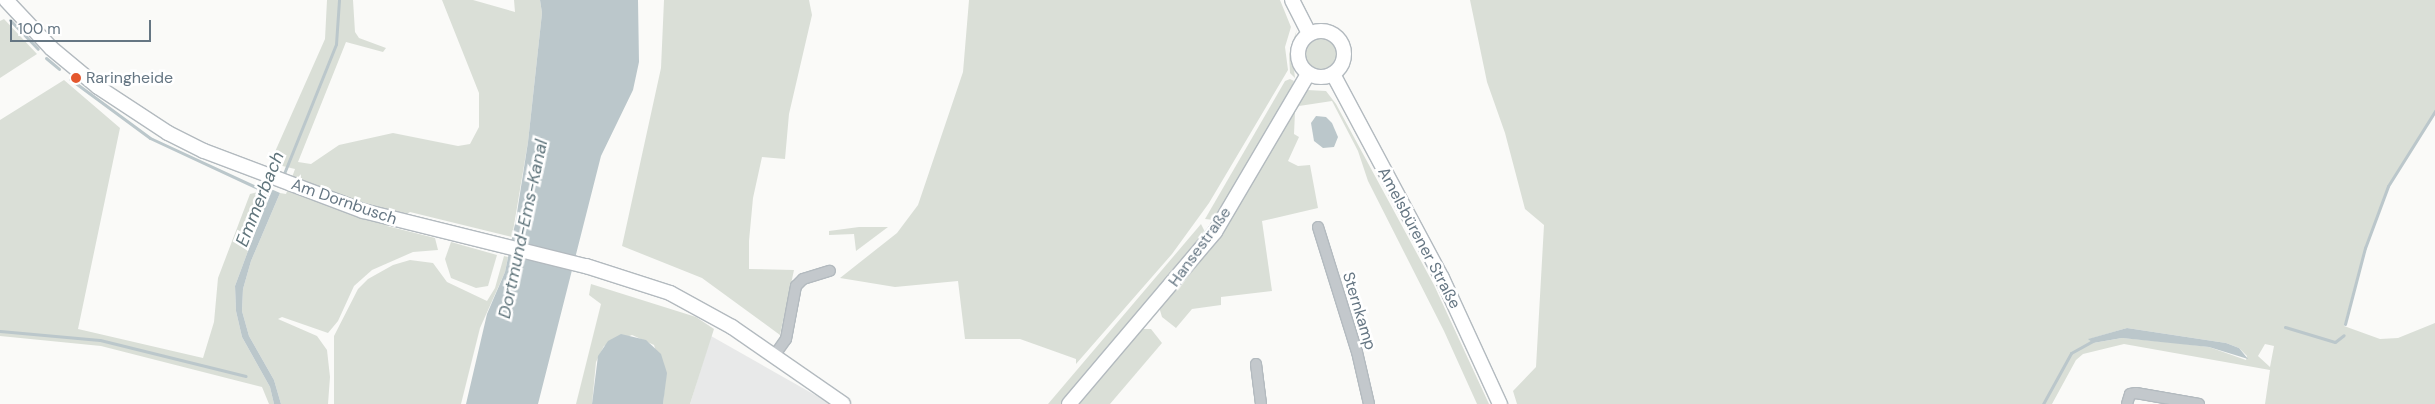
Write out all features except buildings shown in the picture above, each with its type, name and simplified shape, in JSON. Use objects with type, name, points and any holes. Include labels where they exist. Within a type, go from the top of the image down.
[{"type":"street","name":"Am Dornbusch","points":[[6,0],[65,61],[129,110],[204,151],[266,176],[380,217],[586,266],[670,293],[703,309],[843,404]]},
{"type":"street","points":[[1292,0],[1309,33]]},
{"type":"street","points":[[1327,31],[1341,42],[1344,59],[1334,74],[1320,78],[1308,74],[1302,68],[1297,53],[1299,45],[1309,33],[1327,31]]},
{"type":"street","name":"Hansestraße","points":[[1069,404],[1210,238],[1308,74]]},
{"type":"street","name":"Amelsbürener Straße","points":[[1334,74],[1442,278],[1500,404]]},
{"type":"street","name":"Sternkamp","points":[[1318,227],[1357,352],[1369,404]]},
{"type":"street","points":[[774,356],[786,339],[796,286],[803,280],[830,272]]},
{"type":"street","points":[[1256,364],[1261,404]]},
{"type":"street","points":[[2127,404],[2130,394],[2136,392],[2199,404]]},
{"type":"shaded area","points":[[327,0],[353,0],[355,32],[359,38],[386,48],[383,52],[346,42],[298,162],[311,164],[339,145],[393,133],[458,146],[470,144],[479,127],[479,93],[442,0],[473,0],[515,12],[514,0],[540,0],[542,13],[528,142],[512,237],[410,212],[387,226],[435,238],[438,250],[413,252],[372,270],[354,286],[338,321],[328,333],[282,317],[278,319],[317,336],[327,350],[330,377],[328,404],[281,404],[274,380],[249,336],[242,311],[243,289],[251,261],[280,193],[286,194],[295,169],[270,163],[325,39]]},
{"type":"shaded area","points":[[664,0],[809,0],[812,15],[789,114],[785,159],[762,157],[753,198],[749,241],[749,269],[794,270],[780,335],[702,278],[622,246],[661,68]]},
{"type":"shaded area","points":[[969,0],[1280,0],[1291,27],[1285,47],[1288,70],[1209,203],[1172,254],[1076,364],[1076,359],[1020,339],[965,339],[958,281],[895,287],[840,278],[897,233],[918,205],[963,72]]},
{"type":"shaded area","points":[[1470,0],[2435,0],[2435,111],[2388,186],[2365,248],[2344,326],[2380,339],[2398,338],[2435,323],[2435,404],[2265,404],[2270,370],[2124,344],[2083,354],[2076,360],[2052,404],[1517,404],[1513,391],[1536,367],[1544,225],[1525,209],[1505,133],[1487,82]],"holes":[[[2127,328],[2226,343],[2239,348],[2247,356],[2246,360],[2209,347],[2122,338],[2093,343],[2089,339]],[[2265,344],[2274,346],[2270,367],[2258,356]]]},
{"type":"shaded area","points":[[4,19],[37,54],[0,78],[0,21]]},
{"type":"shaded area","points":[[1297,29],[1292,51],[1295,78],[1290,73],[1289,54]]},
{"type":"shaded area","points":[[1320,35],[1332,41],[1338,53],[1332,65],[1320,71],[1308,65],[1302,53],[1308,41]]},
{"type":"shaded area","points":[[1290,79],[1294,81],[1286,100],[1214,220],[1205,219],[1285,81]]},
{"type":"shaded area","points":[[64,80],[120,128],[78,329],[203,358],[214,322],[218,278],[250,194],[271,189],[235,286],[236,311],[242,337],[270,387],[274,404],[269,404],[262,387],[101,346],[0,336],[0,120]]},
{"type":"shaded area","points":[[1307,90],[1326,91],[1336,104],[1434,285],[1489,404],[1477,404],[1444,331],[1368,181],[1358,151],[1332,101],[1299,106],[1295,112],[1294,134],[1299,137],[1288,161],[1298,166],[1310,165],[1318,208],[1262,221],[1272,291],[1221,297],[1221,305],[1192,309],[1176,328],[1162,317],[1159,307]]},
{"type":"shaded area","points":[[1201,224],[1206,234],[1128,327],[1061,404],[1048,404]]},
{"type":"shaded area","points":[[859,227],[888,227],[856,251],[854,234],[829,235],[829,231]]},
{"type":"shaded area","points":[[451,242],[497,255],[488,286],[476,288],[451,278],[445,259]]},
{"type":"shaded area","points":[[504,256],[508,257],[505,272],[480,328],[461,404],[334,404],[334,336],[358,289],[368,279],[393,265],[410,260],[433,263],[447,282],[487,301],[495,288]]},
{"type":"shaded area","points":[[591,284],[696,317],[714,329],[690,404],[663,404],[665,382],[654,345],[632,335],[604,346],[596,362],[592,404],[576,404],[601,304],[589,295]]},
{"type":"shaded area","points":[[1141,329],[1151,329],[1162,343],[1110,404],[1075,404]]},
{"type":"shaded area","points":[[711,336],[831,404],[690,404]]},
{"type":"water","name":"Dortmund-Ems-Kanal","points":[[540,0],[638,0],[639,62],[633,90],[601,156],[538,404],[466,404],[487,314],[505,272],[516,219],[528,142],[542,13]]},
{"type":"water","points":[[1316,116],[1326,117],[1332,123],[1338,137],[1334,147],[1323,148],[1314,141],[1311,123]]},
{"type":"water","points":[[271,189],[280,193],[251,261],[243,289],[242,311],[249,336],[274,380],[281,404],[274,404],[270,387],[242,337],[236,311],[235,286]]},
{"type":"water","points":[[2127,328],[2226,343],[2239,348],[2248,359],[2209,347],[2122,338],[2093,343],[2088,339]]},
{"type":"water","points":[[621,334],[646,340],[661,354],[667,373],[663,404],[592,404],[598,356],[608,341]]},
{"type":"waterway","name":"Emmerbach","points":[[283,176],[336,44],[339,0]]},
{"type":"waterway","points":[[10,20],[38,49]]},
{"type":"waterway","points":[[46,58],[59,69]]},
{"type":"waterway","points":[[70,79],[150,138],[273,195]]},
{"type":"waterway","points":[[2345,324],[2365,248],[2388,186],[2435,111]]},
{"type":"waterway","points":[[2285,327],[2335,342],[2344,335]]},
{"type":"waterway","points":[[0,331],[100,340],[246,376]]},
{"type":"waterway","points":[[2043,404],[2071,353],[2094,340]]},
{"type":"place","name":"Raringheide","points":[[76,78]]}]
